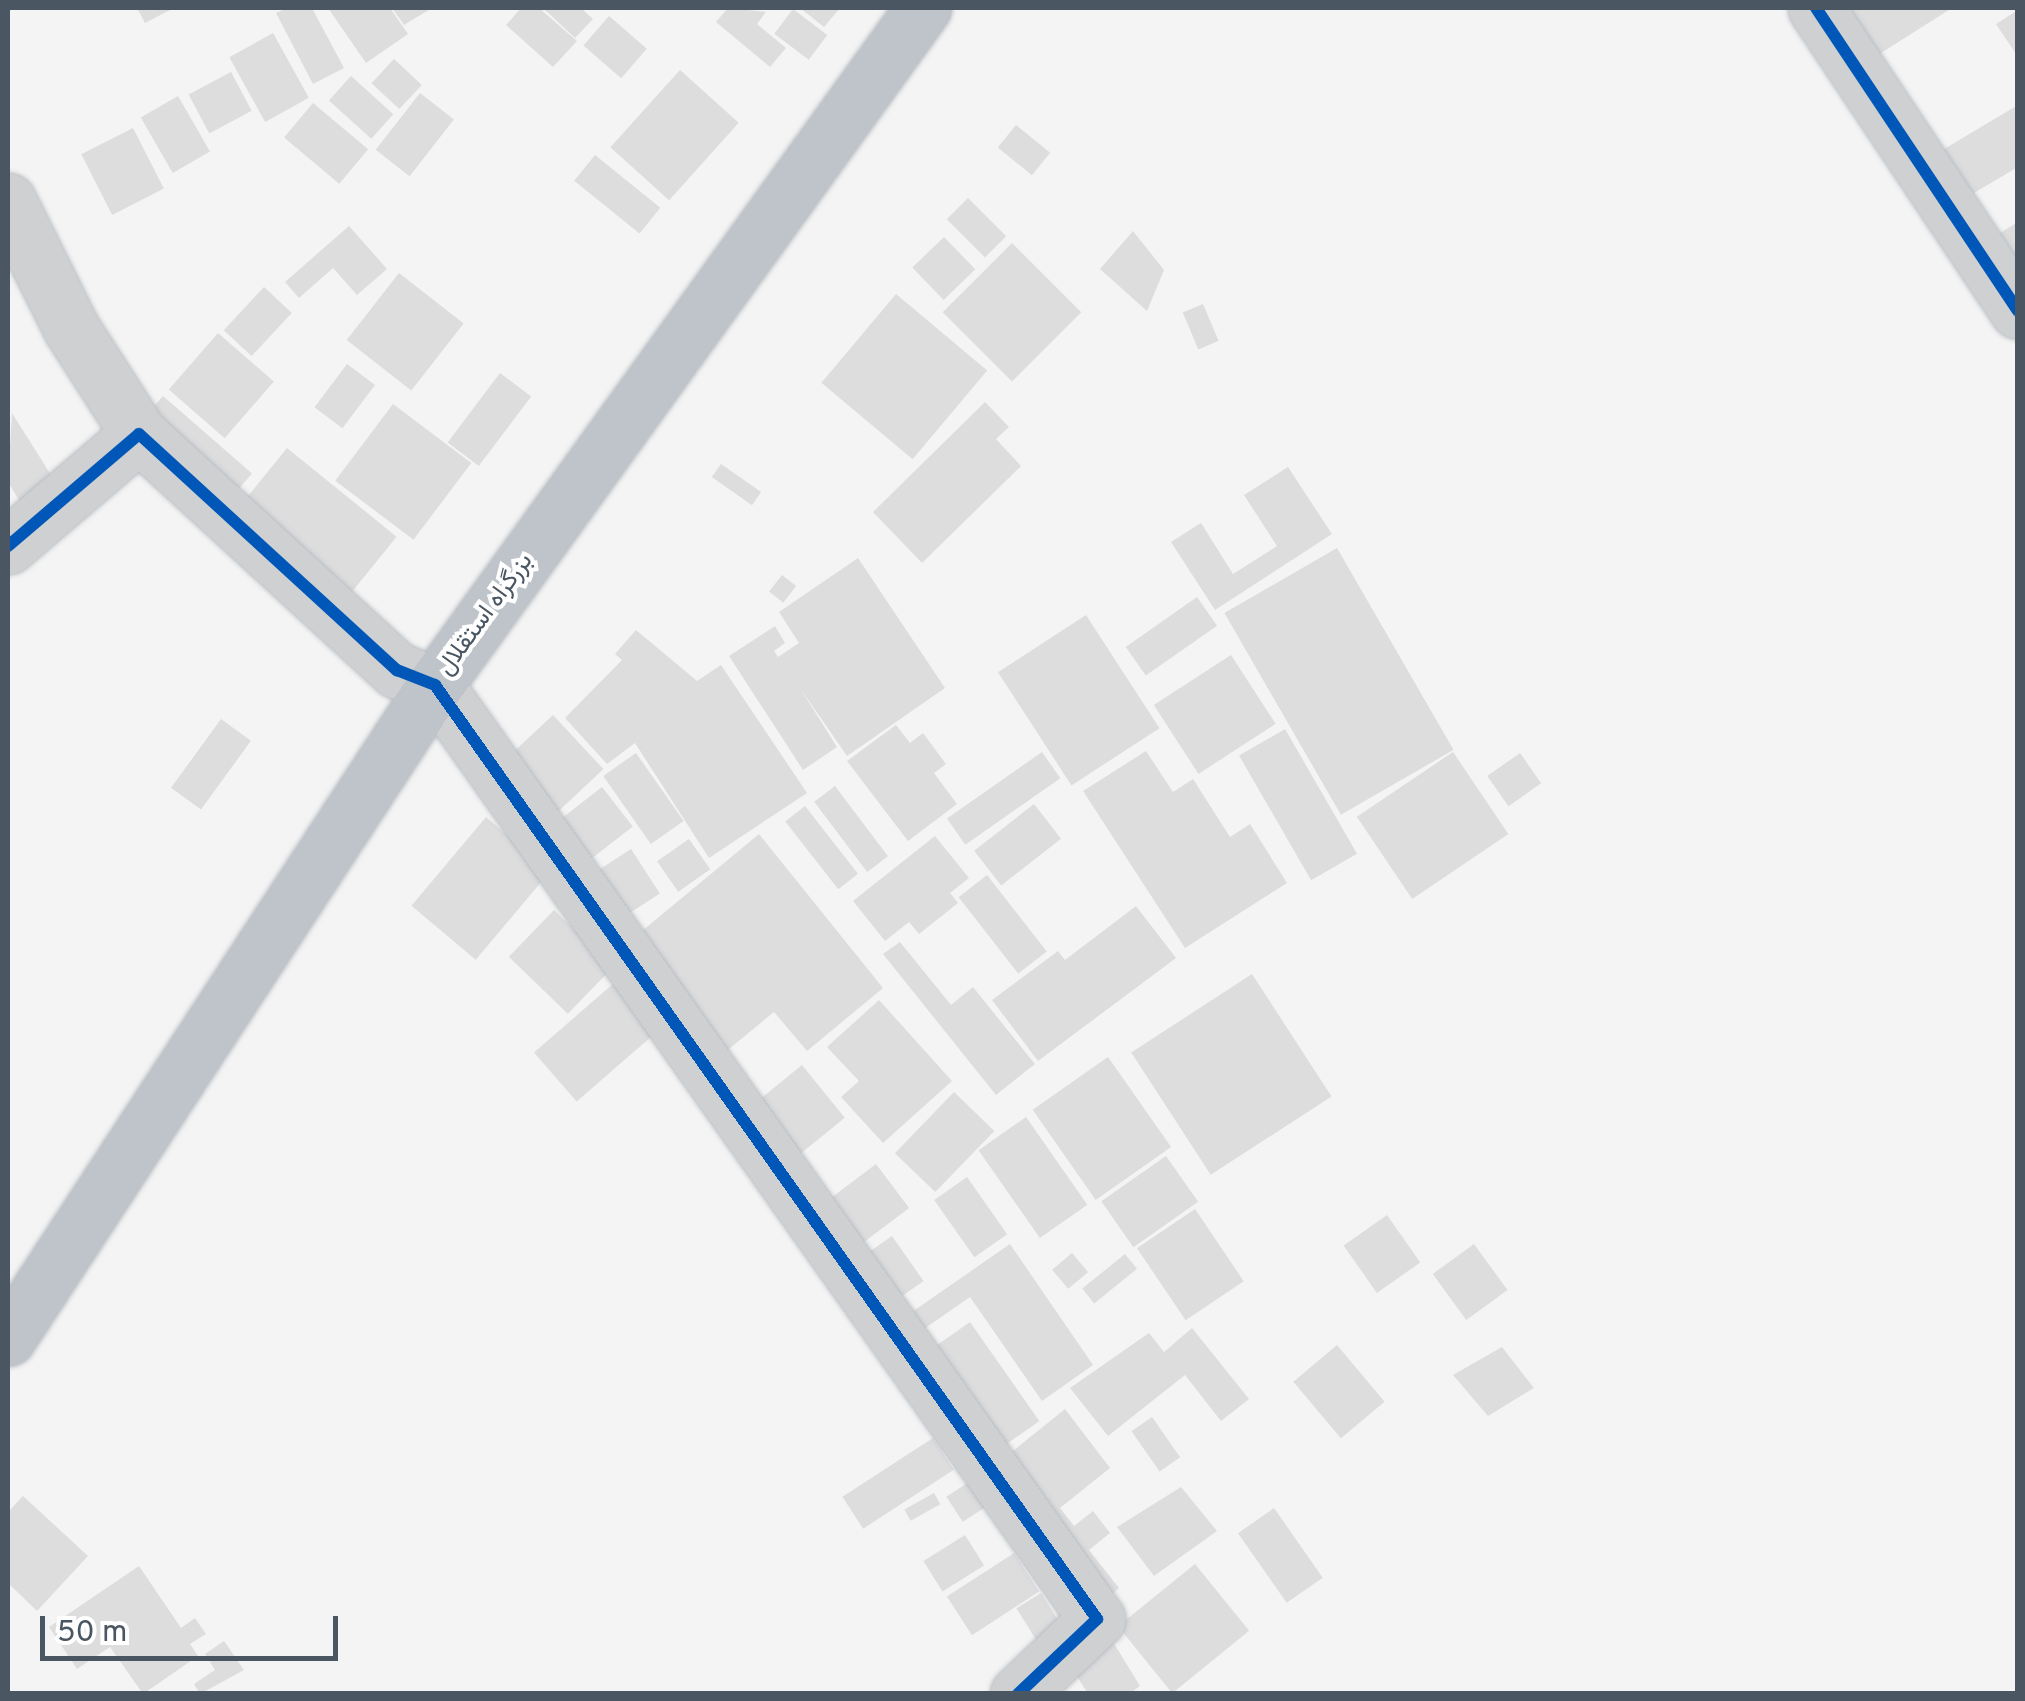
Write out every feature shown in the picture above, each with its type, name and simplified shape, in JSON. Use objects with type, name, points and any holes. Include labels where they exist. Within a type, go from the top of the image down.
[{"type":"highway","name":"بزرگراه استقلال","points":[[8,1338],[435,685],[922,8]]},
{"type":"street","points":[[1816,8],[2018,310]]},
{"type":"street","points":[[8,201],[71,328],[138,434],[397,670],[435,685],[1097,1619],[1018,1694]]},
{"type":"street","points":[[8,546],[138,434]]},
{"type":"building","points":[[137,8],[174,8],[145,23]]},
{"type":"building","points":[[287,8],[312,8],[344,68],[313,84],[276,13]]},
{"type":"building","points":[[328,8],[390,8],[408,34],[366,63]]},
{"type":"building","points":[[392,8],[432,8],[404,25]]},
{"type":"building","points":[[521,8],[539,8],[577,41],[553,67],[506,25]]},
{"type":"building","points":[[543,8],[581,8],[593,19],[575,38]]},
{"type":"building","points":[[728,8],[766,12],[757,24],[786,48],[770,67],[716,22]]},
{"type":"building","points":[[800,8],[840,8],[824,27]]},
{"type":"building","points":[[1835,8],[1952,8],[1870,60]]},
{"type":"building","points":[[793,9],[827,35],[809,60],[774,34]]},
{"type":"building","points":[[2018,10],[2018,57],[1996,24]]},
{"type":"building","points":[[609,16],[647,49],[621,78],[583,45]]},
{"type":"building","points":[[273,33],[309,98],[265,122],[229,57]]},
{"type":"building","points":[[394,59],[422,85],[399,109],[371,83]]},
{"type":"building","points":[[680,70],[739,123],[669,200],[610,147]]},
{"type":"building","points":[[231,72],[252,111],[209,133],[189,95]]},
{"type":"building","points":[[351,76],[393,114],[371,139],[329,101]]},
{"type":"building","points":[[420,93],[454,119],[410,176],[376,150]]},
{"type":"building","points":[[178,96],[210,151],[173,173],[141,117]]},
{"type":"building","points":[[313,103],[368,149],[339,184],[284,137]]},
{"type":"building","points":[[2018,105],[2018,167],[1962,200],[1934,155]]},
{"type":"building","points":[[1016,125],[1050,153],[1032,175],[998,148]]},
{"type":"building","points":[[133,128],[164,189],[112,215],[81,154]]},
{"type":"building","points":[[595,155],[660,208],[640,234],[574,181]]},
{"type":"building","points":[[968,198],[1006,236],[985,257],[947,219]]},
{"type":"building","points":[[2018,222],[2018,291],[1987,241]]},
{"type":"building","points":[[349,226],[387,269],[357,295],[333,268],[299,298],[285,282]]},
{"type":"building","points":[[1133,231],[1164,270],[1147,311],[1100,269]]},
{"type":"building","points":[[944,237],[975,269],[944,300],[912,268]]},
{"type":"building","points":[[1012,243],[1081,312],[1012,382],[943,312]]},
{"type":"building","points":[[399,273],[464,323],[411,390],[347,340]]},
{"type":"building","points":[[264,287],[292,313],[252,356],[224,330]]},
{"type":"building","points":[[896,294],[987,370],[913,459],[821,383]]},
{"type":"building","points":[[1203,304],[1219,341],[1198,349],[1183,313]]},
{"type":"building","points":[[218,333],[274,382],[225,438],[169,390]]},
{"type":"building","points":[[347,364],[375,385],[342,428],[315,407]]},
{"type":"building","points":[[500,373],[531,396],[479,466],[448,442]]},
{"type":"building","points":[[163,396],[252,473],[235,493],[146,416]]},
{"type":"building","points":[[985,402],[1009,427],[996,439],[1021,466],[922,563],[873,512]]},
{"type":"building","points":[[393,404],[471,463],[413,540],[335,481]]},
{"type":"building","points":[[12,413],[56,483],[22,505],[8,482]]},
{"type":"building","points":[[287,448],[397,537],[351,593],[242,504]]},
{"type":"building","points":[[721,464],[761,492],[752,505],[712,477]]},
{"type":"building","points":[[1288,467],[1332,534],[1215,610],[1171,542],[1201,523],[1233,574],[1277,546],[1244,495]]},
{"type":"building","points":[[1337,548],[1454,750],[1341,815],[1224,613]]},
{"type":"building","points":[[858,558],[945,688],[847,756],[800,688],[837,747],[803,770],[729,656],[775,626],[785,643],[774,651],[778,657],[799,643],[779,612]]},
{"type":"building","points":[[782,575],[796,586],[783,603],[769,592]]},
{"type":"building","points":[[1197,597],[1217,626],[1146,676],[1126,647]]},
{"type":"building","points":[[1086,615],[1160,728],[1071,785],[998,672]]},
{"type":"building","points":[[636,630],[697,681],[721,665],[807,793],[709,858],[635,743],[607,764],[565,718],[622,660],[615,654]]},
{"type":"building","points":[[1231,655],[1276,724],[1199,774],[1154,705]]},
{"type":"building","points":[[553,715],[603,769],[550,819],[500,765]]},
{"type":"building","points":[[221,719],[251,741],[201,810],[171,788]]},
{"type":"building","points":[[896,725],[910,743],[923,733],[946,764],[934,773],[957,804],[908,841],[847,761]]},
{"type":"building","points":[[1285,729],[1357,854],[1311,880],[1239,756]]},
{"type":"building","points":[[1146,751],[1173,792],[1193,779],[1230,837],[1250,824],[1287,883],[1185,948],[1083,791]]},
{"type":"building","points":[[1042,752],[1060,778],[965,845],[947,819]]},
{"type":"building","points":[[1453,752],[1508,834],[1412,899],[1357,817]]},
{"type":"building","points":[[636,753],[684,821],[651,844],[603,776]]},
{"type":"building","points":[[1520,753],[1541,783],[1508,806],[1487,776]]},
{"type":"building","points":[[835,786],[888,856],[867,872],[814,802]]},
{"type":"building","points":[[602,787],[633,826],[579,868],[548,829]]},
{"type":"building","points":[[1034,804],[1061,839],[1001,885],[974,851]]},
{"type":"building","points":[[805,806],[858,874],[838,889],[785,821]]},
{"type":"building","points":[[486,817],[550,871],[476,960],[411,906]]},
{"type":"building","points":[[759,834],[883,988],[807,1051],[774,1012],[718,1058],[624,946]]},
{"type":"building","points":[[935,836],[969,878],[950,893],[958,903],[919,934],[909,922],[885,941],[853,901]]},
{"type":"building","points":[[689,839],[710,869],[678,892],[657,861]]},
{"type":"building","points":[[631,849],[660,893],[615,922],[587,878]]},
{"type":"building","points":[[987,875],[1047,951],[1018,974],[959,897]]},
{"type":"building","points":[[1136,906],[1176,958],[1038,1061],[992,1000],[1058,951],[1065,960]]},
{"type":"building","points":[[554,910],[613,967],[568,1014],[509,957]]},
{"type":"building","points":[[900,942],[951,1005],[973,987],[1035,1064],[996,1095],[883,954]]},
{"type":"building","points":[[1252,974],[1332,1096],[1211,1175],[1131,1052]]},
{"type":"building","points":[[614,983],[657,1032],[577,1102],[534,1053]]},
{"type":"building","points":[[879,1000],[952,1081],[883,1143],[841,1097],[859,1081],[827,1047]]},
{"type":"building","points":[[1108,1057],[1171,1147],[1096,1200],[1033,1110]]},
{"type":"building","points":[[802,1065],[845,1118],[793,1160],[750,1107]]},
{"type":"building","points":[[954,1092],[994,1131],[935,1192],[895,1153]]},
{"type":"building","points":[[1026,1117],[1087,1205],[1040,1238],[978,1150]]},
{"type":"building","points":[[1166,1156],[1198,1202],[1133,1247],[1101,1201]]},
{"type":"building","points":[[876,1164],[909,1208],[860,1245],[827,1201]]},
{"type":"building","points":[[967,1177],[1007,1234],[974,1257],[934,1200]]},
{"type":"building","points":[[1195,1209],[1244,1281],[1186,1320],[1137,1248]]},
{"type":"building","points":[[1387,1215],[1420,1263],[1377,1293],[1344,1245]]},
{"type":"building","points":[[892,1236],[924,1281],[889,1305],[858,1260]]},
{"type":"building","points":[[1010,1244],[1093,1365],[1042,1401],[970,1297],[911,1338],[899,1321]]},
{"type":"building","points":[[1474,1244],[1508,1290],[1466,1320],[1433,1274]]},
{"type":"building","points":[[1072,1253],[1088,1272],[1068,1289],[1052,1270]]},
{"type":"building","points":[[1125,1254],[1137,1269],[1094,1303],[1082,1289]]},
{"type":"building","points":[[970,1322],[1039,1421],[993,1454],[923,1355]]},
{"type":"building","points":[[1192,1328],[1249,1399],[1221,1421],[1185,1375],[1108,1436],[1070,1388],[1149,1333],[1164,1352]]},
{"type":"building","points":[[1337,1345],[1385,1402],[1341,1438],[1293,1382]]},
{"type":"building","points":[[1502,1347],[1534,1388],[1488,1416],[1453,1375]]},
{"type":"building","points":[[1065,1409],[1110,1468],[1060,1508],[1074,1526],[1093,1511],[1110,1533],[1089,1550],[1119,1588],[1099,1605],[998,1463]]},
{"type":"building","points":[[1152,1417],[1180,1457],[1160,1471],[1132,1431]]},
{"type":"building","points":[[933,1438],[954,1470],[863,1529],[842,1497]]},
{"type":"building","points":[[969,1482],[985,1507],[963,1522],[946,1497]]},
{"type":"building","points":[[1181,1487],[1217,1531],[1154,1576],[1117,1527]]},
{"type":"building","points":[[934,1493],[940,1504],[911,1521],[904,1509]]},
{"type":"building","points":[[23,1496],[88,1556],[37,1611],[8,1583],[8,1512]]},
{"type":"building","points":[[1274,1508],[1323,1578],[1287,1603],[1238,1533]]},
{"type":"building","points":[[965,1535],[984,1566],[943,1591],[923,1561]]},
{"type":"building","points":[[1014,1553],[1039,1592],[972,1635],[947,1597]]},
{"type":"building","points":[[1195,1564],[1249,1631],[1172,1693],[1118,1626]]},
{"type":"building","points":[[139,1566],[181,1628],[195,1618],[206,1634],[190,1644],[198,1656],[143,1694],[110,1647],[77,1669],[49,1627]]},
{"type":"building","points":[[1041,1593],[1069,1638],[1044,1653],[1016,1608]]},
{"type":"building","points":[[1110,1637],[1140,1686],[1129,1694],[1088,1694],[1069,1663]]},
{"type":"building","points":[[224,1641],[244,1670],[200,1694],[194,1684],[215,1670],[205,1654]]},
{"type":"cycle path","points":[[1816,8],[2018,311]]},
{"type":"cycle path","points":[[8,546],[139,434],[397,670],[435,685],[1097,1619],[1018,1694]]}]
